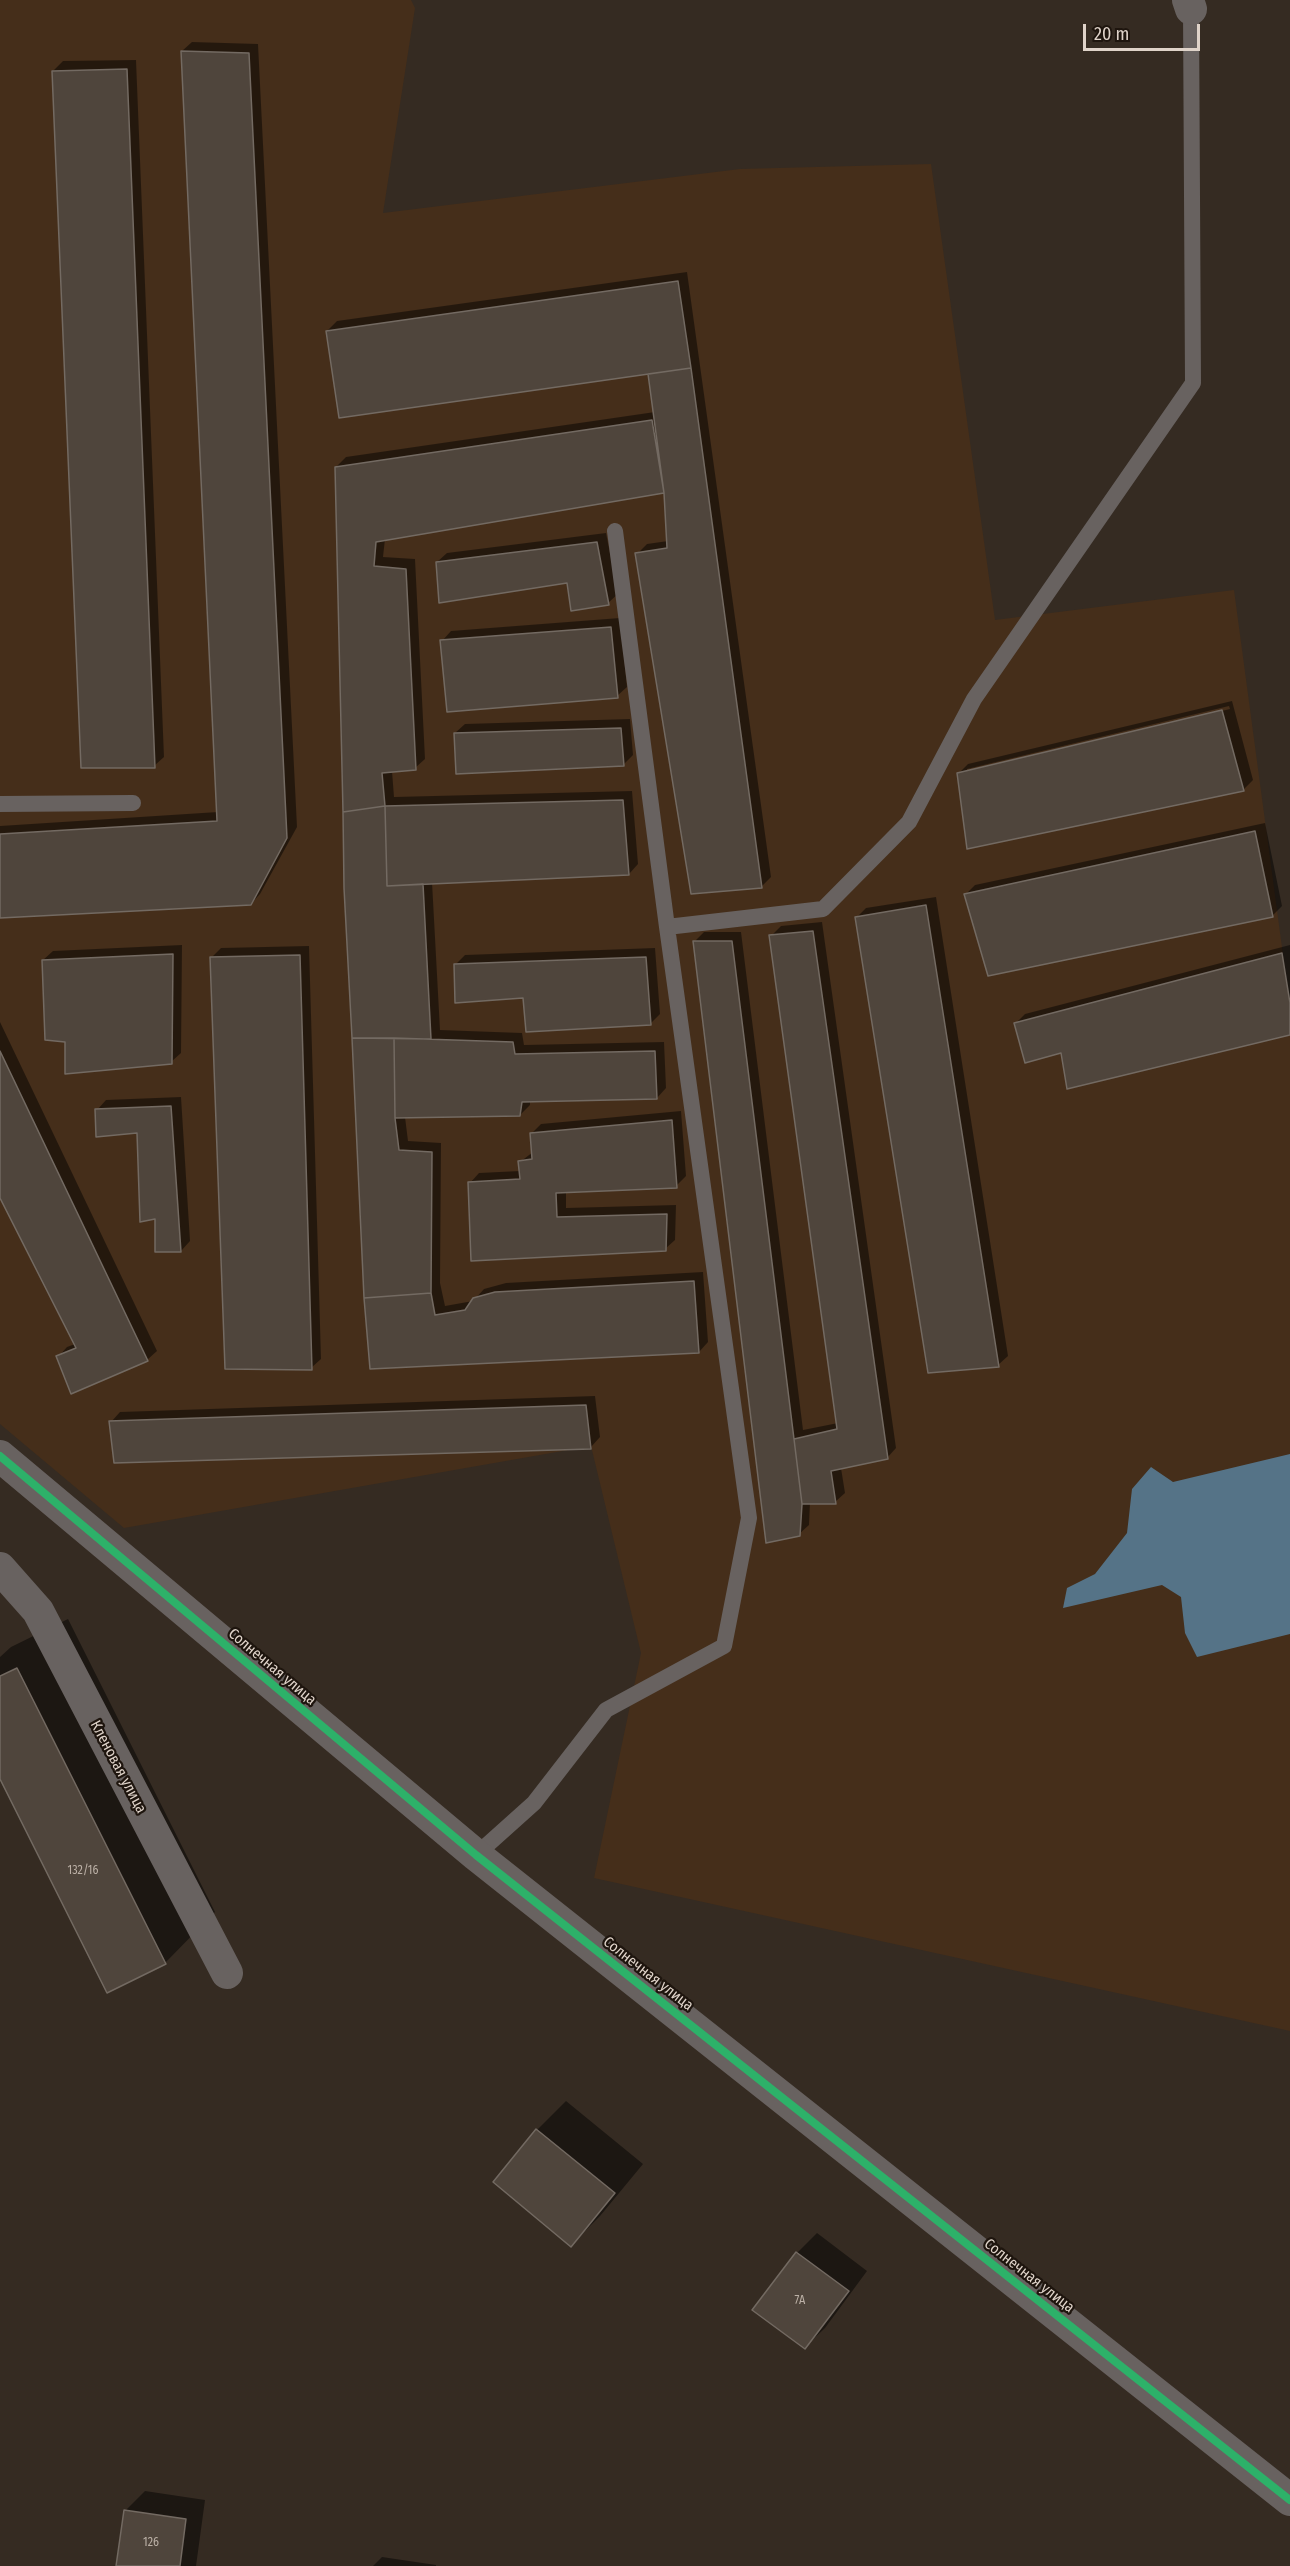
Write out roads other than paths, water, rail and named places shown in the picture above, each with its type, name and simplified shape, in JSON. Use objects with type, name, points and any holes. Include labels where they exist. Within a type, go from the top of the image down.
[{"type":"street","name":"Солнечная улица","points":[[0,1456],[476,1856],[1290,2499]]},
{"type":"street","name":"Кленовая улица","points":[[0,1568],[38,1611],[226,1973]]},
{"type":"lane","points":[[667,927],[823,909],[909,822],[974,699],[1193,383],[1190,5]]},
{"type":"lane","points":[[476,1856],[534,1803],[606,1710],[724,1646],[749,1518],[615,531]]},
{"type":"lane","points":[[0,804],[133,803]]},
{"type":"water","points":[[1290,1454],[1290,1634],[1197,1657],[1185,1633],[1181,1597],[1162,1585],[1063,1608],[1067,1588],[1095,1574],[1127,1533],[1132,1489],[1151,1467],[1173,1482]]}]
